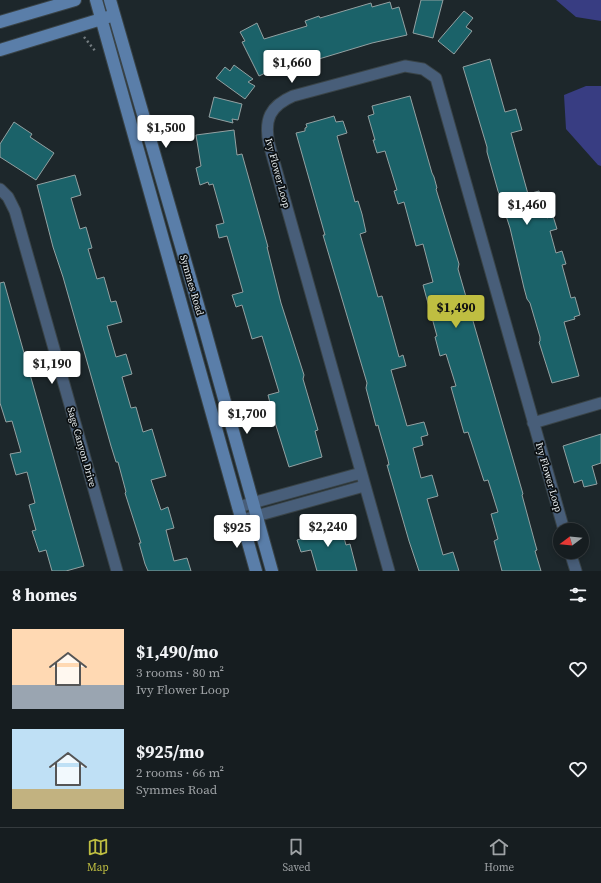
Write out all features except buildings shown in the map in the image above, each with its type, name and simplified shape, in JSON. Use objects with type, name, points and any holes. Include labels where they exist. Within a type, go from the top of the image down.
[{"type":"street","points":[[0,22],[75,0]]},
{"type":"street","name":"Symmes Road","points":[[96,0],[136,138],[256,571]]},
{"type":"street","name":"Symmes Road","points":[[110,0],[198,305],[272,571]]},
{"type":"street","points":[[0,50],[115,16]]},
{"type":"street","name":"Ivy Flower Loop","points":[[388,571],[267,133],[267,123],[270,114],[284,100],[293,96],[405,66],[423,69],[436,78],[562,523]]},
{"type":"street","name":"Sage Canyon Drive","points":[[0,189],[8,198],[15,211],[117,571]]},
{"type":"street","points":[[533,423],[601,403]]},
{"type":"street","points":[[238,508],[361,473]]},
{"type":"street","points":[[242,520],[364,486]]},
{"type":"street","points":[[572,559],[576,571]]},
{"type":"shaded area","points":[[556,0],[601,0],[601,21],[576,17]]},
{"type":"shaded area","points":[[586,86],[601,86],[601,166],[598,165],[566,129],[564,95]]}]
